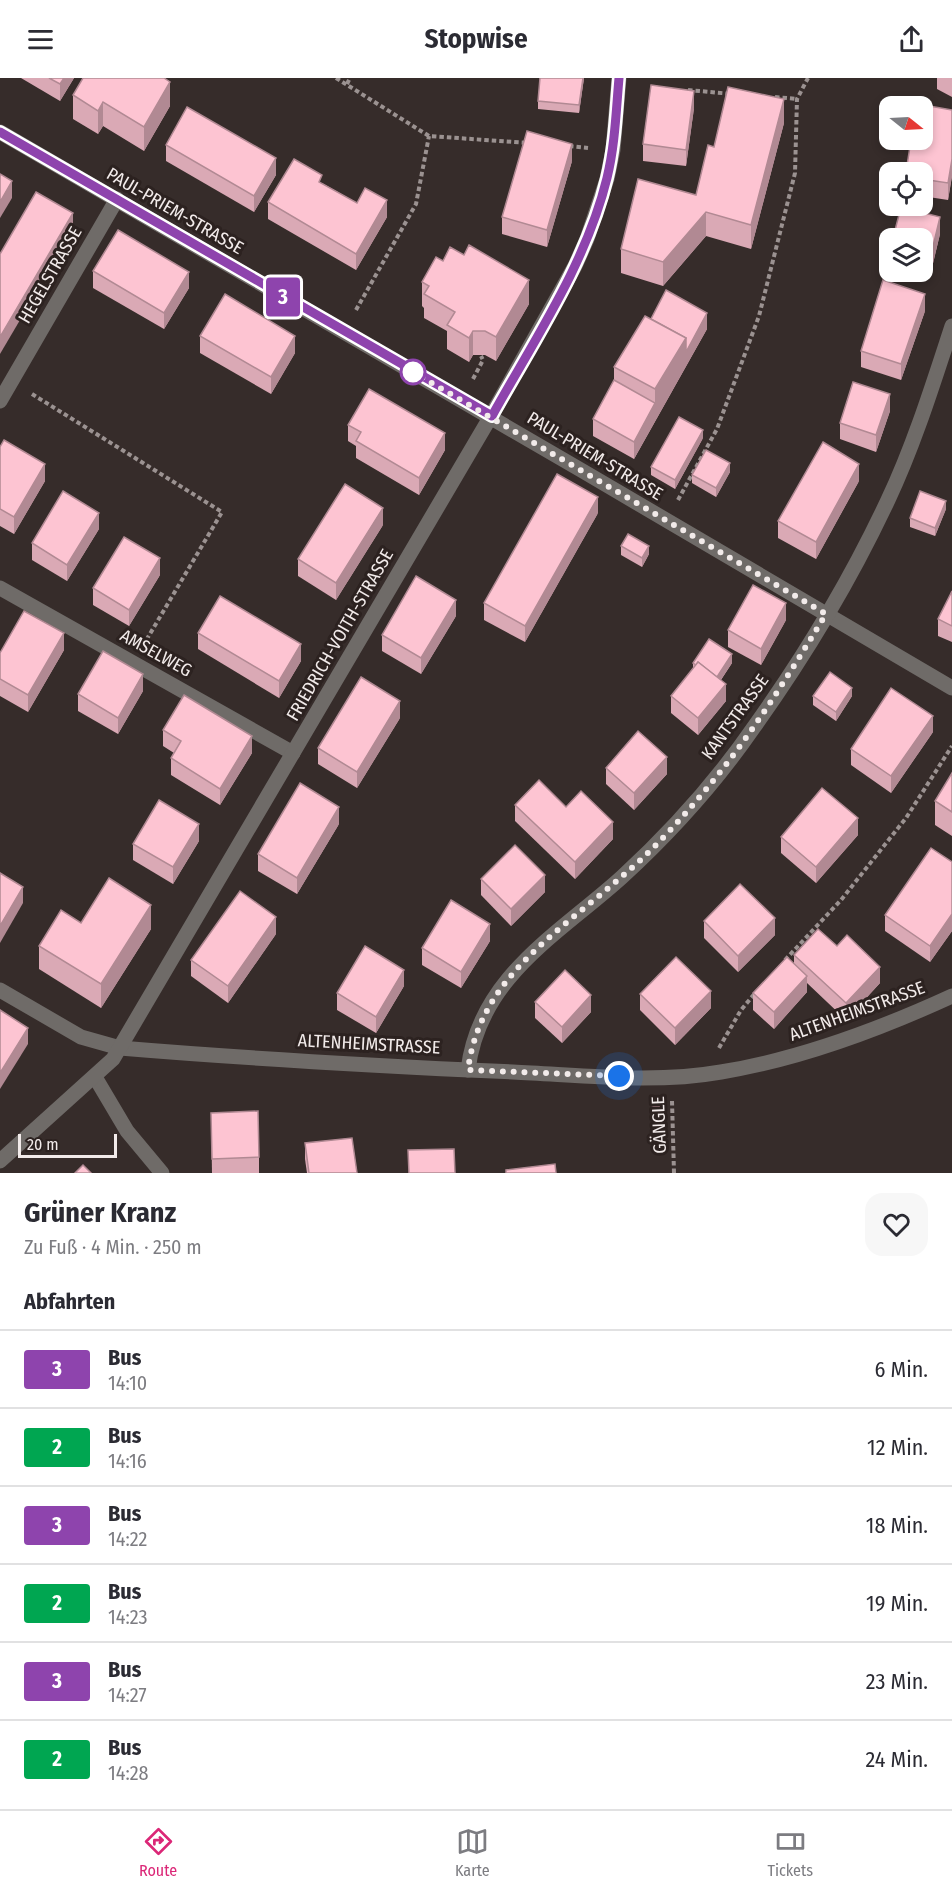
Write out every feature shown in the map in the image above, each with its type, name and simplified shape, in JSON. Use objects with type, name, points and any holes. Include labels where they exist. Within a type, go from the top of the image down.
[{"type":"street","name":"FRIEDRICH-VOITH-STRASSE","points":[[0,1161],[95,1077],[120,1048],[492,416],[575,266],[597,210],[613,150],[619,78]]},
{"type":"street","name":"PAUL-PRIEM-STRASSE","points":[[0,132],[492,416],[666,522],[952,688]]},
{"type":"street","name":"HEGELSTRASSE","points":[[0,401],[117,199]]},
{"type":"street","name":"KANTSTRASSE","points":[[468,1070],[475,1033],[493,997],[505,981],[520,964],[622,877],[702,794],[754,728],[826,614],[888,501],[952,326]]},
{"type":"street","name":"AMSELWEG","points":[[0,588],[293,753]]},
{"type":"street","name":"ALTENHEIMSTRASSE","points":[[0,990],[81,1037],[120,1048],[468,1070],[670,1076],[718,1073],[831,1045],[952,996]]},
{"type":"street","points":[[95,1077],[127,1131],[162,1173]]},
{"type":"path","points":[[336,78],[429,136],[532,144]]},
{"type":"path","points":[[346,84],[350,78]]},
{"type":"path","points":[[666,522],[717,429],[759,316],[795,173],[797,99],[808,78]]},
{"type":"path","points":[[678,90],[738,94]]},
{"type":"path","points":[[773,97],[797,99]]},
{"type":"path","points":[[343,332],[416,204],[429,136]]},
{"type":"path","points":[[567,146],[613,150]]},
{"type":"path","points":[[11,381],[222,512],[133,662]]},
{"type":"path","points":[[779,968],[840,900],[906,818],[952,746]]},
{"type":"path","points":[[718,1073],[719,1043],[741,1010],[764,984]]},
{"type":"path","name":"GÄNGLE","points":[[670,1076],[675,1173]]},
{"type":"building","points":[[49,78],[64,78],[60,84]]},
{"type":"building","points":[[83,78],[164,78],[170,82],[144,127],[103,102],[98,111],[73,95]]},
{"type":"building","points":[[540,78],[583,78],[579,105],[538,101]]},
{"type":"building","points":[[651,85],[694,91],[686,150],[643,144]]},
{"type":"building","points":[[728,87],[784,99],[751,225],[706,212],[663,262],[621,249],[638,179],[696,195],[708,145],[714,147]]},
{"type":"building","points":[[187,107],[276,158],[254,196],[166,145]]},
{"type":"building","points":[[933,107],[952,110],[952,159],[948,183],[933,181],[933,162],[908,162],[909,150],[933,150]]},
{"type":"building","points":[[527,131],[572,144],[547,230],[502,217]]},
{"type":"building","points":[[294,159],[322,175],[319,182],[357,203],[365,188],[387,200],[356,254],[268,202]]},
{"type":"building","points":[[0,174],[12,181],[0,202]]},
{"type":"building","points":[[36,192],[73,213],[0,337],[0,254]]},
{"type":"building","points":[[899,216],[940,217],[933,246],[933,228],[896,228]]},
{"type":"building","points":[[118,230],[189,272],[164,313],[93,271]]},
{"type":"building","points":[[469,245],[529,280],[496,337],[485,331],[473,331],[469,338],[447,325],[455,312],[424,294],[429,286],[422,282],[436,257],[443,261],[450,247],[464,255]]},
{"type":"building","points":[[882,282],[925,294],[901,364],[861,351]]},
{"type":"building","points":[[666,290],[707,313],[686,352],[686,338],[651,319]]},
{"type":"building","points":[[225,294],[295,336],[271,377],[200,336]]},
{"type":"building","points":[[645,316],[686,338],[655,389],[614,367]]},
{"type":"building","points":[[614,380],[655,403],[634,442],[593,419]]},
{"type":"building","points":[[853,382],[890,394],[876,435],[840,423]]},
{"type":"building","points":[[369,389],[445,433],[419,478],[356,441],[361,432],[348,425]]},
{"type":"building","points":[[679,417],[703,430],[675,480],[651,467]]},
{"type":"building","points":[[4,440],[45,464],[14,517],[0,509],[0,447]]},
{"type":"building","points":[[823,442],[859,464],[816,542],[778,521]]},
{"type":"building","points":[[706,450],[730,463],[716,488],[692,475]]},
{"type":"building","points":[[557,474],[598,497],[525,626],[484,603]]},
{"type":"building","points":[[345,484],[383,508],[336,583],[298,559]]},
{"type":"building","points":[[63,491],[99,513],[67,565],[32,543]]},
{"type":"building","points":[[920,491],[946,501],[935,528],[910,518]]},
{"type":"building","points":[[628,534],[649,546],[642,558],[621,546]]},
{"type":"building","points":[[124,537],[160,558],[129,610],[93,588]]},
{"type":"building","points":[[416,576],[456,600],[421,658],[382,635]]},
{"type":"building","points":[[753,585],[786,603],[761,649],[728,630]]},
{"type":"building","points":[[952,591],[952,626],[938,619]]},
{"type":"building","points":[[220,596],[301,644],[279,681],[198,633]]},
{"type":"building","points":[[24,611],[64,633],[28,695],[0,679],[0,653]]},
{"type":"building","points":[[709,639],[732,654],[717,677],[698,662],[696,665],[693,663]]},
{"type":"building","points":[[103,651],[143,674],[118,718],[78,694]]},
{"type":"building","points":[[698,662],[726,684],[698,718],[671,696]]},
{"type":"building","points":[[830,672],[852,688],[836,712],[813,696]]},
{"type":"building","points":[[361,677],[400,701],[357,772],[318,748]]},
{"type":"building","points":[[891,688],[933,716],[891,776],[851,749]]},
{"type":"building","points":[[184,695],[252,736],[220,789],[171,758],[181,741],[163,730]]},
{"type":"building","points":[[638,731],[667,757],[634,793],[606,768]]},
{"type":"building","points":[[952,773],[952,812],[935,801]]},
{"type":"building","points":[[539,780],[566,807],[581,791],[613,822],[575,862],[515,805]]},
{"type":"building","points":[[300,783],[339,807],[297,878],[258,854]]},
{"type":"building","points":[[822,788],[858,818],[816,867],[781,837]]},
{"type":"building","points":[[159,800],[199,824],[173,867],[133,844]]},
{"type":"building","points":[[515,845],[545,875],[511,909],[481,879]]},
{"type":"building","points":[[931,848],[952,862],[952,914],[930,946],[885,915]]},
{"type":"building","points":[[0,873],[23,887],[0,926]]},
{"type":"building","points":[[109,878],[151,905],[101,984],[39,946],[61,910],[81,923]]},
{"type":"building","points":[[740,884],[775,918],[738,956],[704,921]]},
{"type":"building","points":[[240,891],[276,917],[228,986],[191,960]]},
{"type":"building","points":[[451,900],[490,924],[461,972],[422,948]]},
{"type":"building","points":[[818,929],[837,946],[847,935],[880,967],[846,1003],[794,955]]},
{"type":"building","points":[[365,946],[404,970],[376,1017],[337,993]]},
{"type":"building","points":[[676,957],[711,991],[675,1028],[640,994]]},
{"type":"building","points":[[787,957],[807,976],[774,1012],[753,993]]},
{"type":"building","points":[[565,970],[591,995],[562,1027],[535,1002]]},
{"type":"building","points":[[0,1010],[28,1028],[0,1073]]},
{"type":"building","points":[[660,1101],[662,1122],[654,1122],[652,1102]]},
{"type":"building","points":[[258,1111],[259,1157],[212,1159],[211,1113]]},
{"type":"building","points":[[352,1138],[357,1173],[309,1173],[305,1143]]},
{"type":"building","points":[[454,1149],[455,1173],[409,1173],[408,1150]]},
{"type":"building","points":[[555,1164],[556,1173],[506,1173],[506,1170]]},
{"type":"building","points":[[83,1165],[91,1173],[75,1173]]},
{"type":"bus line","name":"3","points":[[0,132],[492,416],[575,266],[587,239],[610,164],[616,130],[619,78]]},
{"type":"route","points":[[413,372],[492,416],[666,522],[826,614],[754,728],[677,823],[622,877],[520,964],[505,981],[493,997],[475,1033],[468,1070],[619,1076]]}]
